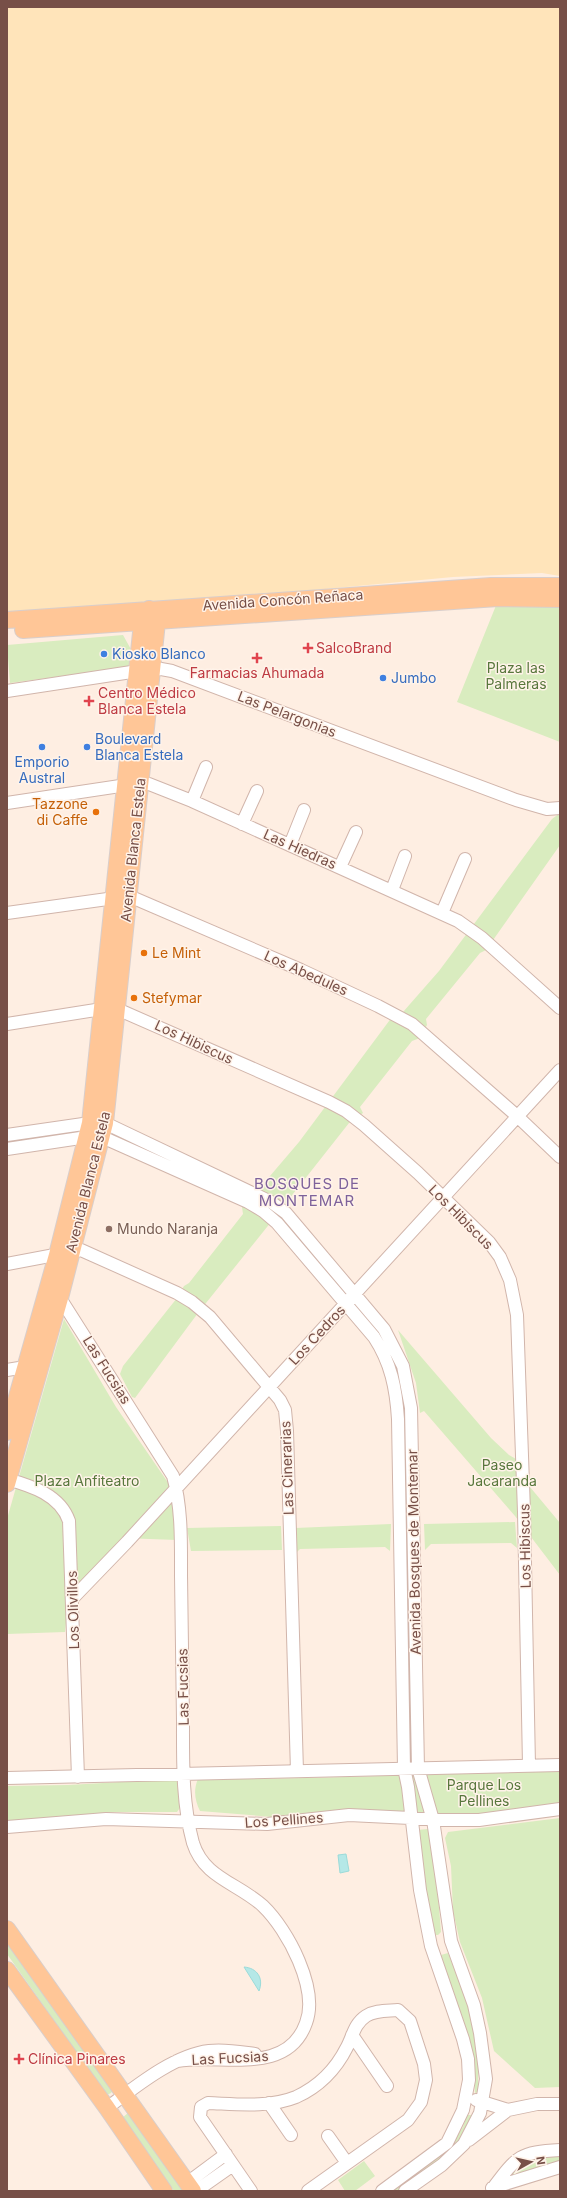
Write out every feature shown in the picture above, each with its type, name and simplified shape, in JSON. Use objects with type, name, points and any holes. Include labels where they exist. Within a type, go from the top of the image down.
[{"type":"main road","name":"Avenida Concón Reñaca","points":[[7,631],[118,624],[149,618],[491,586],[560,586]]},
{"type":"main road","name":"Avenida Concón Reñaca","points":[[7,620],[149,618],[498,598],[560,599]]},
{"type":"main road","name":"Avenida Blanca Estela","points":[[145,670],[140,652],[149,618]]},
{"type":"main road","name":"Avenida Blanca Estela","points":[[7,1481],[32,1368],[96,1130],[145,670],[149,618]]},
{"type":"main road","points":[[118,624],[134,634],[140,652]]},
{"type":"main road","name":"Avenida Blanca Estela","points":[[7,1432],[60,1298],[64,1253]]},
{"type":"main road","points":[[7,1929],[192,2188]]},
{"type":"main road","points":[[7,1970],[107,2108],[164,2191]]},
{"type":"street","name":"Las Pelargonias","points":[[7,691],[145,670],[167,670],[182,674],[516,800],[547,809],[560,808]]},
{"type":"street","points":[[192,801],[206,766]]},
{"type":"street","name":"Las Hiedras","points":[[7,803],[133,784],[149,784],[192,801],[442,913],[478,934],[560,1008]]},
{"type":"street","points":[[242,824],[257,791]]},
{"type":"street","points":[[290,845],[304,810]]},
{"type":"street","points":[[340,867],[356,832]]},
{"type":"street","points":[[392,890],[405,856]]},
{"type":"street","points":[[442,913],[465,859]]},
{"type":"street","points":[[7,913],[121,896]]},
{"type":"street","name":"Los Abedules","points":[[121,896],[300,970],[399,1016],[421,1031],[560,1157]]},
{"type":"street","points":[[7,1024],[109,1009]]},
{"type":"street","name":"Los Hibiscus","points":[[109,1009],[329,1102],[346,1111],[364,1125],[489,1242],[505,1268],[516,1303],[524,1504],[529,1765]]},
{"type":"street","name":"Los Cedros","points":[[72,1598],[176,1488],[346,1304],[516,1116],[560,1070]]},
{"type":"street","points":[[7,1135],[96,1130]]},
{"type":"street","points":[[7,1149],[96,1130]]},
{"type":"street","name":"Avenida Bosques de Montemar","points":[[96,1130],[271,1202],[286,1212],[384,1329],[398,1353],[407,1379],[412,1408],[418,1768],[433,1820],[451,1941],[474,2005],[486,2068],[484,2101],[476,2124],[464,2144],[442,2165],[405,2191]]},
{"type":"street","name":"Avenida Bosques de Montemar","points":[[96,1130],[248,1202],[263,1211],[277,1223],[346,1304],[383,1351],[396,1388],[402,1535],[404,1768],[408,1787],[420,1890],[431,1946],[466,2049],[469,2070],[466,2098],[459,2122],[447,2143],[382,2191]]},
{"type":"street","name":"Las Cinerarias","points":[[7,1264],[81,1250],[177,1292],[210,1317],[270,1386],[280,1400],[286,1419],[297,1771]]},
{"type":"street","name":"Las Fucsias","points":[[60,1298],[169,1470],[179,1500],[181,1543],[184,1774],[189,1821],[194,1843],[203,1863],[212,1873],[262,1906],[287,1940],[307,1982],[310,2008],[306,2025],[296,2041],[282,2053],[254,2059],[206,2058],[178,2061],[107,2108]]},
{"type":"street","points":[[7,1370],[32,1368]]},
{"type":"street","name":"Los Olivillos","points":[[7,1481],[50,1496],[64,1510],[70,1527],[78,1777]]},
{"type":"street","points":[[7,1778],[560,1765]]},
{"type":"street","name":"Los Pellines","points":[[7,1827],[106,1819],[268,1824],[349,1815],[372,1815],[412,1820],[479,1820],[560,1809]]},
{"type":"street","points":[[431,1946],[451,1941]]},
{"type":"street","points":[[251,2191],[200,2118],[201,2107],[208,2103],[269,2103],[285,2101],[316,2085],[338,2062],[358,2023],[367,2015],[379,2011],[398,2010],[407,2017],[412,2025],[420,2047],[426,2080],[421,2102],[408,2120],[308,2191]]},
{"type":"street","points":[[352,2035],[387,2086]]},
{"type":"street","points":[[466,2098],[484,2101],[508,2110]]},
{"type":"street","points":[[269,2103],[291,2135]]},
{"type":"street","points":[[464,2144],[508,2110],[537,2104],[560,2104]]},
{"type":"street","points":[[328,2136],[347,2163]]},
{"type":"street","points":[[490,2190],[522,2156],[534,2152],[560,2150]]},
{"type":"street","points":[[192,2188],[226,2154]]},
{"type":"street","points":[[192,2188],[233,2166]]},
{"type":"street","points":[[490,2190],[560,2167]]},
{"type":"green space","name":"Plaza las Palmeras","points":[[497,603],[560,606],[560,742],[457,702]]},
{"type":"green space","points":[[123,635],[133,653],[130,667],[10,683],[7,645]]},
{"type":"green space","points":[[560,813],[560,845],[486,950],[480,953],[426,1019],[427,1025],[420,1038],[412,1041],[360,1107],[363,1113],[349,1123],[278,1213],[343,1290],[340,1293],[275,1217],[198,1313],[135,1398],[132,1397],[120,1374],[123,1366],[177,1298],[184,1286],[189,1283],[243,1214],[242,1207],[249,1199],[116,1138],[116,1133],[253,1196],[299,1142],[392,1017],[403,1012],[439,971],[552,819]]},
{"type":"green space","points":[[69,1131],[71,1134],[7,1145],[7,1140]]},
{"type":"green space","points":[[358,1306],[386,1344],[396,1365],[404,1388],[413,1758],[408,1758],[400,1392],[356,1309]]},
{"type":"green space","name":"Plaza Anfiteatro","points":[[64,1319],[116,1407],[169,1484],[178,1504],[177,1540],[122,1538],[69,1595],[65,1632],[7,1634],[7,1519]]},
{"type":"green space","name":"Paseo Jacaranda","points":[[398,1330],[491,1438],[509,1455],[516,1459],[530,1487],[560,1523],[560,1575],[515,1516],[424,1411],[420,1413],[416,1383]]},
{"type":"green space","points":[[515,1522],[517,1548],[511,1543],[431,1544],[425,1550],[424,1524]]},
{"type":"green space","points":[[391,1524],[390,1551],[385,1547],[300,1549],[296,1553],[295,1528]]},
{"type":"green space","points":[[281,1526],[282,1550],[191,1551],[187,1528]]},
{"type":"green space","name":"Parque Los Pellines","points":[[560,1770],[560,1804],[476,1815],[362,1810],[285,1818],[200,1811],[195,1795],[198,1779],[334,1777]]},
{"type":"green space","points":[[174,1779],[182,1786],[184,1802],[177,1812],[115,1812],[7,1821],[7,1786],[68,1785]]},
{"type":"green space","points":[[560,1818],[560,2087],[535,2088],[494,2051],[482,1998],[460,1942],[453,1911],[451,1866],[445,1838],[448,1832]]},
{"type":"green space","points":[[428,1829],[436,1870],[441,1932],[438,1935],[433,1935],[417,1830]]},
{"type":"green space","points":[[7,1940],[113,2090],[111,2093],[107,2095],[7,1954]]},
{"type":"green space","points":[[448,1953],[467,2001],[475,2031],[477,2046],[478,2092],[475,2093],[473,2065],[441,1955]]},
{"type":"green space","points":[[128,2113],[183,2191],[174,2191],[122,2118]]},
{"type":"green space","points":[[467,2115],[472,2115],[473,2120],[449,2154],[398,2191],[391,2191],[451,2146],[463,2127]]},
{"type":"green space","points":[[560,2155],[560,2161],[509,2177],[531,2156]]},
{"type":"green space","points":[[364,2161],[375,2176],[355,2191],[345,2191],[338,2180]]},
{"type":"sand","points":[[7,7],[560,7],[560,576],[542,573],[453,577],[272,594],[7,612]]},
{"type":"water","points":[[346,1854],[349,1871],[340,1873],[338,1855]]},
{"type":"water","points":[[244,1967],[253,1969],[258,1974],[261,1982],[259,1991]]},
{"type":"place","name":"SalcoBrand","points":[[308,648]]},
{"type":"place","name":"Kiosko Blanco","points":[[104,654]]},
{"type":"place","name":"Farmacias Ahumada","points":[[257,658]]},
{"type":"place","name":"Jumbo","points":[[383,678]]},
{"type":"place","name":"Centro Médico Blanca Estela","points":[[89,701]]},
{"type":"place","name":"Emporio Austral","points":[[42,747]]},
{"type":"place","name":"Boulevard Blanca Estela","points":[[87,747]]},
{"type":"place","name":"Tazzone di Caffe","points":[[96,812]]},
{"type":"place","name":"Le Mint","points":[[144,953]]},
{"type":"place","name":"Stefymar","points":[[134,998]]},
{"type":"place","name":"Mundo Naranja","points":[[109,1229]]},
{"type":"place","name":"Clínica Pinares","points":[[19,2059]]},
{"type":"district","name":"BOSQUES DE MONTEMAR","points":[[307,1192]]}]
